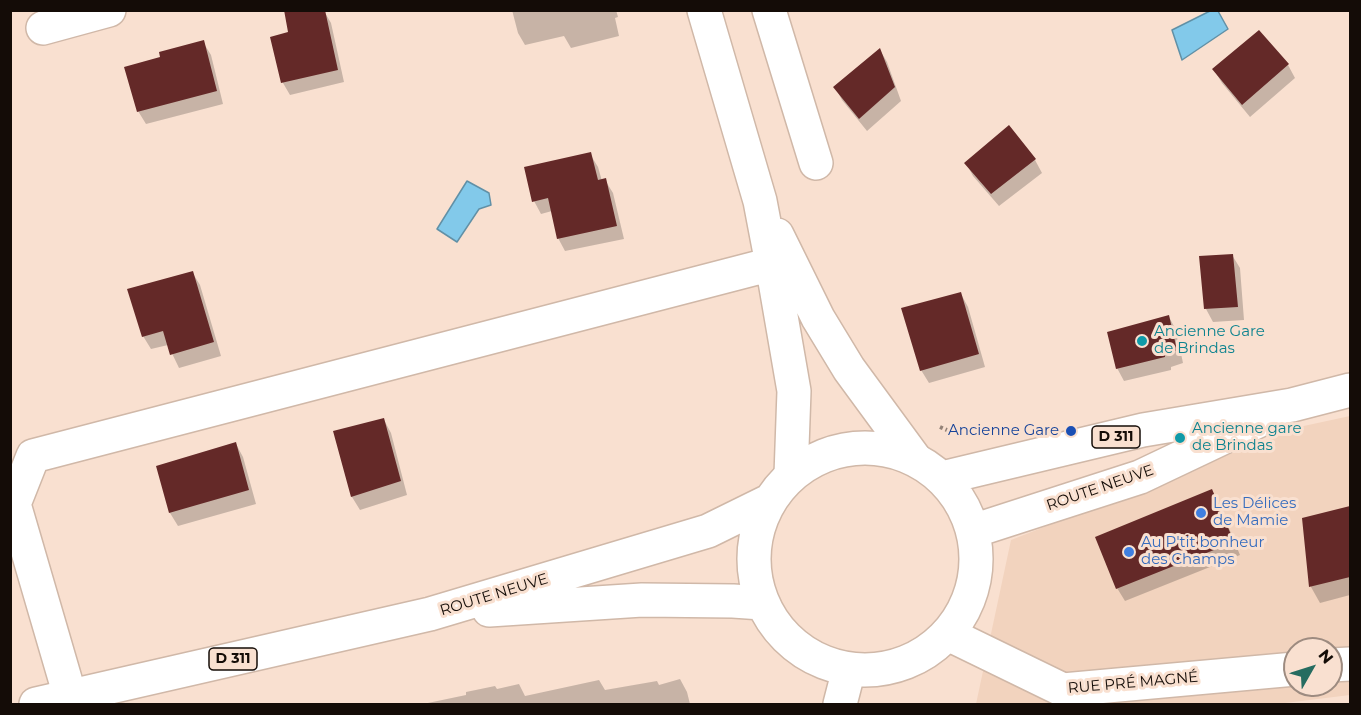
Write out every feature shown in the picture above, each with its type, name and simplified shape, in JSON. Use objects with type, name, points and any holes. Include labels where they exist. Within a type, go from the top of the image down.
[{"type":"main road","points":[[43,28],[109,10]]},
{"type":"main road","points":[[704,10],[760,201],[772,264],[794,391],[791,474]]},
{"type":"main road","points":[[769,10],[816,163]]},
{"type":"main road","points":[[760,201],[818,318],[849,369],[915,459]]},
{"type":"main road","points":[[50,702],[14,504],[33,456],[772,264]]},
{"type":"main road","name":"D 311","points":[[942,478],[1143,430],[1292,405],[1350,390]]},
{"type":"main road","name":"ROUTE NEUVE","points":[[973,531],[1140,477],[1292,405]]},
{"type":"main road","points":[[852,448],[884,448],[915,459],[942,478],[960,502],[973,531],[976,567],[967,603],[948,634],[920,656],[886,668],[849,669],[813,658],[783,635],[762,603],[754,569],[756,534],[769,501],[791,474],[820,456],[852,448]]},
{"type":"main road","name":"ROUTE NEUVE","points":[[430,614],[708,531],[769,501]]},
{"type":"main road","name":"ROUTE NEUVE","points":[[430,614],[642,600],[762,603]]},
{"type":"main road","name":"D 311","points":[[50,702],[430,614]]},
{"type":"main road","name":"RUE PRÉ MAGNÉ","points":[[948,634],[1063,690],[1283,670]]},
{"type":"main road","points":[[840,705],[849,669]]},
{"type":"shaded area","points":[[1350,416],[1350,695],[1343,696],[1343,637],[1283,637],[1283,697],[1334,697],[1277,704],[976,704],[1011,540],[1299,427]]},
{"type":"water","points":[[1210,11],[1218,11],[1228,29],[1182,60],[1172,30]]},
{"type":"water","points":[[467,181],[489,193],[491,205],[479,209],[457,242],[437,229]]},
{"type":"building","points":[[284,10],[325,10],[338,70],[281,83],[270,37],[288,32]]},
{"type":"building","points":[[1259,30],[1289,64],[1242,105],[1212,69]]},
{"type":"building","points":[[204,40],[217,91],[137,112],[124,67],[160,57],[159,52]]},
{"type":"building","points":[[880,48],[895,87],[859,119],[833,87]]},
{"type":"building","points":[[1009,125],[1036,159],[991,194],[964,163]]},
{"type":"building","points":[[591,152],[598,180],[606,178],[617,226],[557,239],[548,198],[532,202],[524,167]]},
{"type":"building","points":[[1233,254],[1238,307],[1204,309],[1199,256]]},
{"type":"building","points":[[193,271],[214,342],[170,355],[163,331],[142,337],[127,289]]},
{"type":"building","points":[[961,292],[979,354],[920,371],[901,308]]},
{"type":"building","name":"Ancienne Gare de Brindas","points":[[1169,315],[1177,350],[1165,354],[1165,357],[1116,369],[1107,332]]},
{"type":"building","points":[[384,418],[401,481],[351,497],[333,431]]},
{"type":"building","points":[[236,442],[249,490],[169,513],[156,466]]},
{"type":"building","points":[[1212,489],[1234,542],[1116,589],[1095,537]]},
{"type":"building","points":[[1350,506],[1350,577],[1309,587],[1302,518]]},
{"type":"place","name":"Ancienne Gare de Brindas","points":[[1142,341]]},
{"type":"place","name":"Ancienne Gare","points":[[1071,431]]},
{"type":"place","name":"Ancienne gare de Brindas","points":[[1180,438]]},
{"type":"place","name":"Les Délices de Mamie","points":[[1201,513]]},
{"type":"place","name":"Au P'tit bonheur des Champs","points":[[1129,552]]}]
